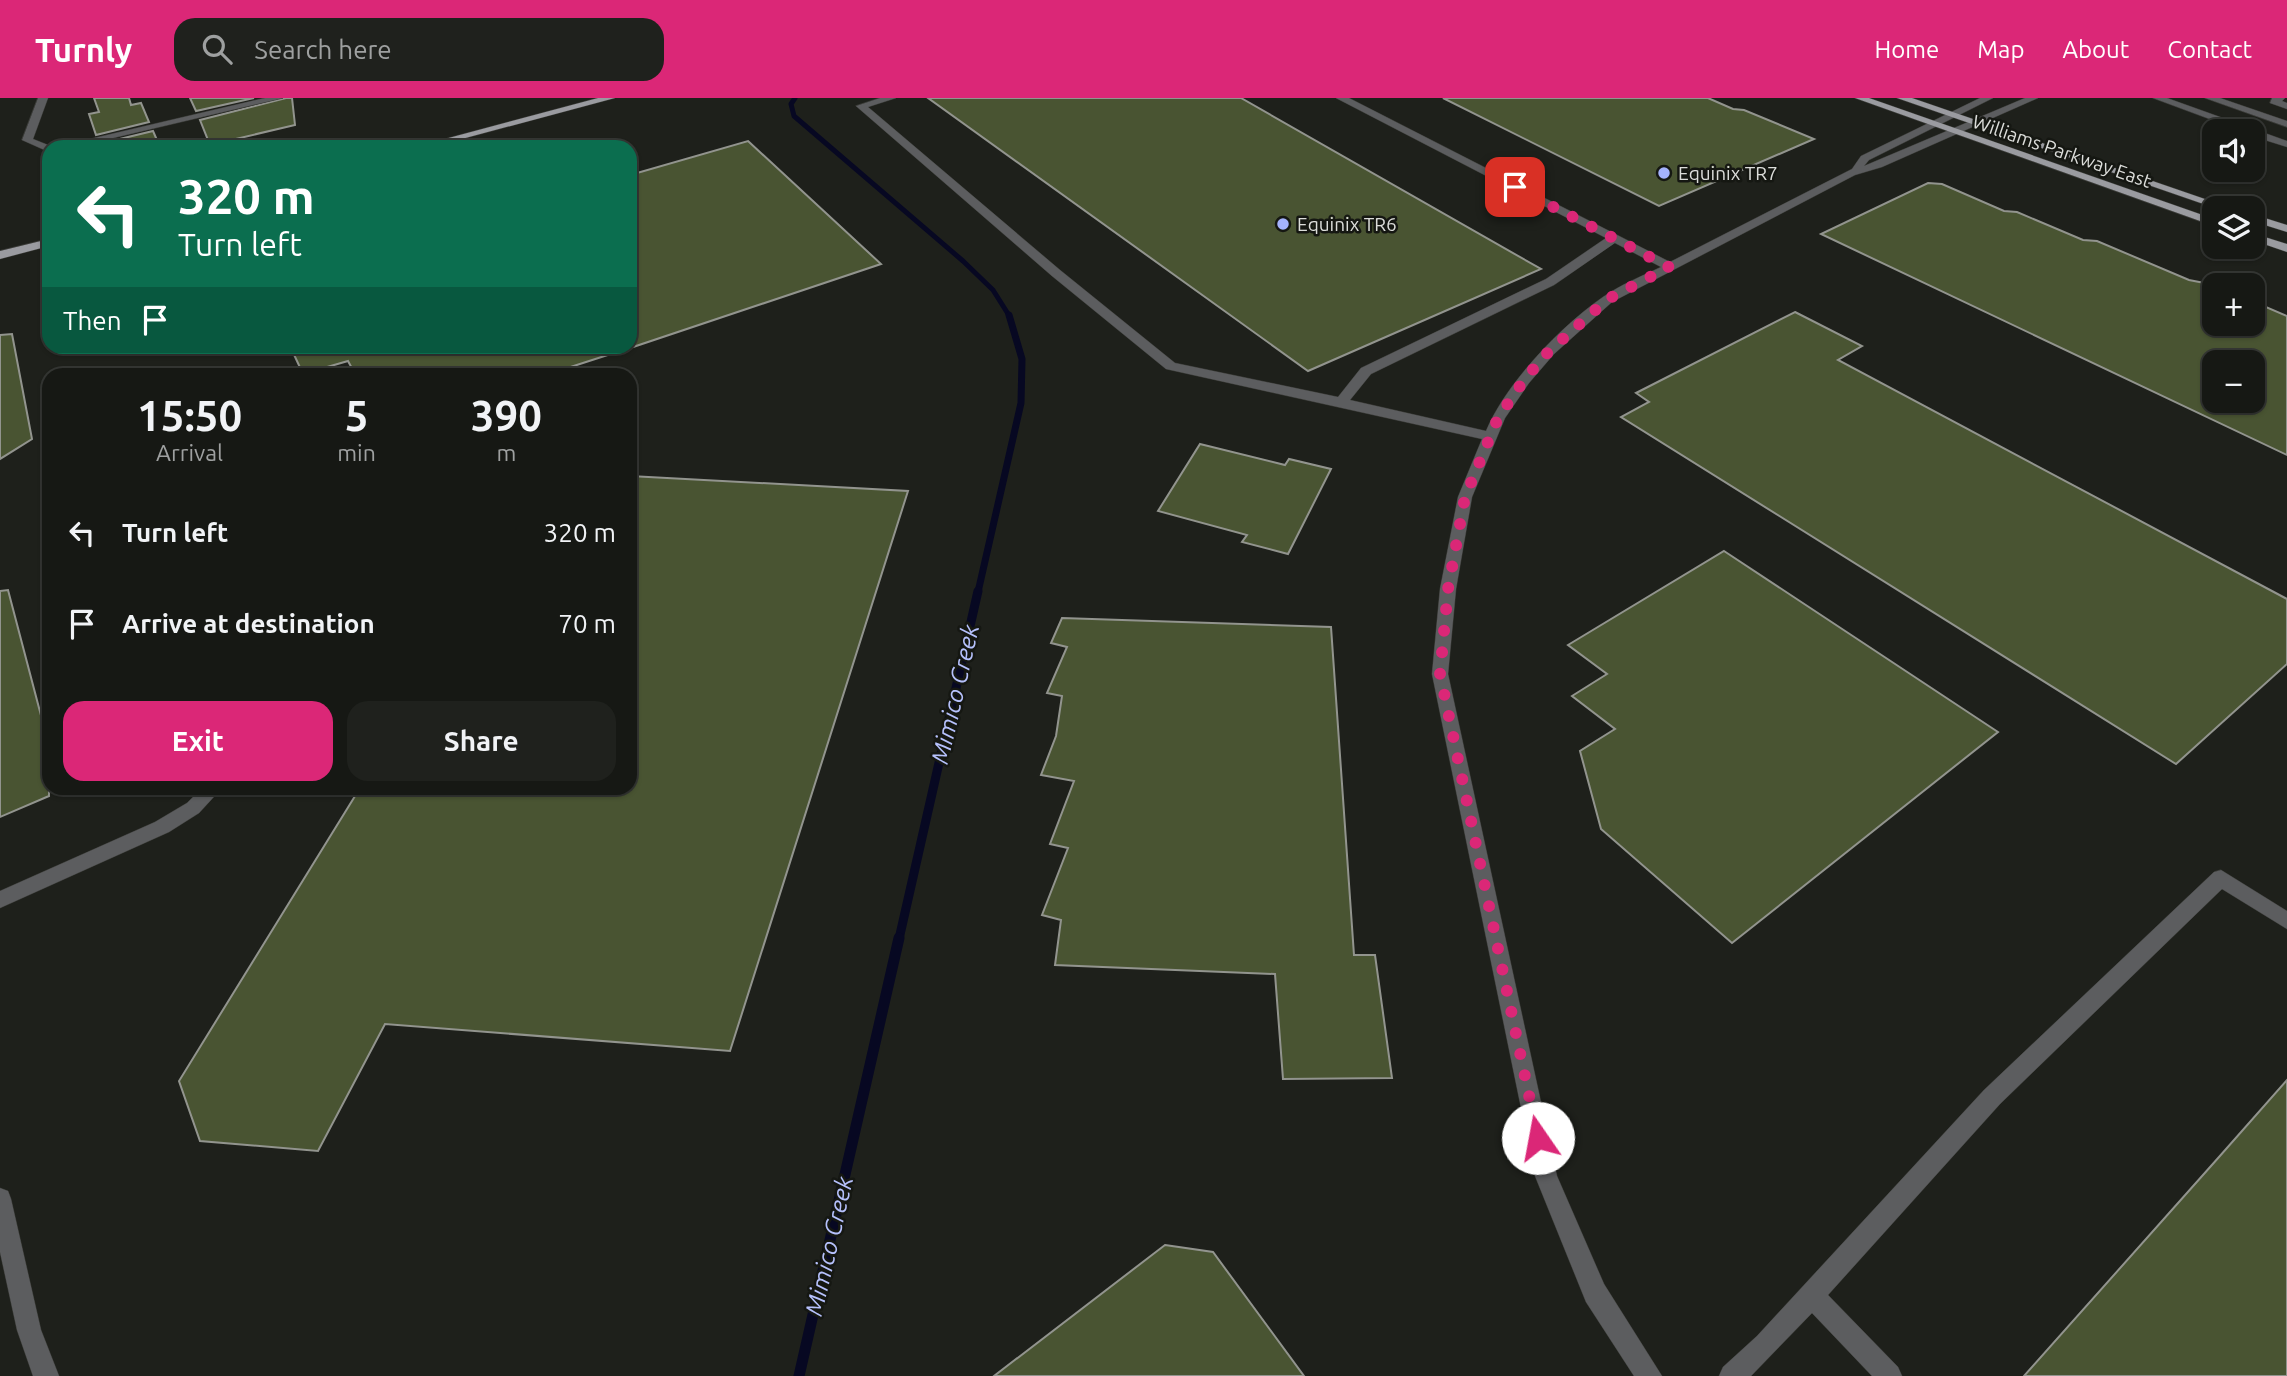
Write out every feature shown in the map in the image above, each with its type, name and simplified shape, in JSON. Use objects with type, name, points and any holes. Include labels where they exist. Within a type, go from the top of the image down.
[{"type":"main road","points":[[446,140],[610,98]]},
{"type":"main road","name":"Williams Parkway East","points":[[1860,98],[2202,219]]},
{"type":"main road","name":"Williams Parkway East","points":[[1902,98],[2202,200]]},
{"type":"main road","points":[[2265,221],[2287,229]]},
{"type":"main road","points":[[2265,240],[2287,248]]},
{"type":"main road","points":[[0,255],[42,244]]},
{"type":"street","points":[[42,146],[27,140],[43,98]]},
{"type":"street","points":[[92,140],[278,98]]},
{"type":"street","points":[[891,98],[861,106],[1056,273],[1171,366],[1490,436]]},
{"type":"street","points":[[1341,98],[1669,267]]},
{"type":"street","points":[[1851,173],[1865,158],[1988,98]]},
{"type":"street","points":[[1649,1376],[1595,1293],[1546,1176],[1440,674],[1448,589],[1465,497],[1498,418],[1524,380],[1549,351],[1608,299],[1851,173],[1878,165],[2033,98]]},
{"type":"street","points":[[2158,98],[2218,119]]},
{"type":"street","points":[[2210,98],[2287,124]]},
{"type":"street","points":[[2280,98],[2274,101],[2287,106]]},
{"type":"street","points":[[2265,136],[2287,144]]},
{"type":"street","points":[[1340,402],[1366,371],[1550,282],[1614,238]]},
{"type":"street","points":[[0,900],[162,827],[193,808],[206,795]]},
{"type":"street","points":[[1731,1376],[1766,1345],[1992,1097],[2221,878],[2287,920]]},
{"type":"street","points":[[0,1199],[29,1330],[46,1376]]},
{"type":"street","points":[[1812,1295],[1889,1376]]},
{"type":"building","points":[[94,98],[129,98],[131,105],[141,103],[149,122],[96,135],[89,114],[99,112]]},
{"type":"building","points":[[190,98],[254,98],[196,111]]},
{"type":"building","points":[[292,98],[295,125],[231,140],[208,140],[200,120]]},
{"type":"building","name":"Equinix TR6","points":[[928,98],[1241,98],[1541,269],[1308,371]]},
{"type":"building","name":"Equinix TR7","points":[[1443,98],[1708,98],[1814,139],[1659,206]]},
{"type":"building","points":[[153,131],[157,140],[116,140]]},
{"type":"building","points":[[748,141],[881,264],[637,346],[637,173]]},
{"type":"building","points":[[1928,183],[1942,184],[2004,211],[2017,212],[2083,240],[2097,241],[2189,280],[2202,282],[2202,336],[2265,336],[2265,307],[2287,316],[2287,455],[1821,234]]},
{"type":"building","points":[[1795,312],[1862,346],[1838,360],[2287,599],[2287,664],[2176,764],[1621,417],[1649,402],[1636,393]]},
{"type":"building","points":[[12,334],[32,439],[0,459],[0,335]]},
{"type":"building","points":[[294,354],[611,354],[568,368],[352,368],[348,361],[324,368],[300,368]]},
{"type":"building","points":[[1200,444],[1285,465],[1289,459],[1331,469],[1288,554],[1242,542],[1247,535],[1158,511]]},
{"type":"building","points":[[637,476],[908,491],[730,1051],[385,1024],[318,1151],[200,1141],[179,1081],[356,795],[637,795]]},
{"type":"building","points":[[1724,551],[1998,732],[1732,943],[1601,829],[1580,751],[1615,729],[1572,696],[1607,674],[1568,645]]},
{"type":"building","points":[[8,590],[42,719],[42,795],[49,796],[0,817],[0,591]]},
{"type":"building","points":[[1062,618],[1331,627],[1354,955],[1375,955],[1392,1078],[1283,1079],[1275,974],[1055,965],[1061,920],[1042,915],[1068,848],[1050,844],[1074,781],[1041,775],[1056,736],[1062,696],[1047,693],[1067,647],[1051,643]]},
{"type":"building","points":[[2287,1080],[2287,1376],[2024,1376],[2219,1157]]},
{"type":"building","points":[[1165,1245],[1213,1252],[1304,1376],[994,1376]]},
{"type":"waterway","name":"Mimico Creek","points":[[795,98],[791,104],[794,116],[963,261],[993,290],[1009,316]]},
{"type":"waterway","name":"Mimico Creek","points":[[978,592],[1021,403],[1022,359],[1009,316]]},
{"type":"waterway","name":"Mimico Creek","points":[[899,939],[978,591]]},
{"type":"waterway","name":"Mimico Creek","points":[[799,1376],[899,938]]},
{"type":"place","name":"Equinix TR7","points":[[1664,173]]},
{"type":"place","name":"Equinix TR6","points":[[1283,224]]},
{"type":"route","points":[[1515,187],[1669,267],[1608,299],[1549,351],[1524,380],[1498,418],[1465,497],[1448,589],[1440,674],[1538,1138]]}]
